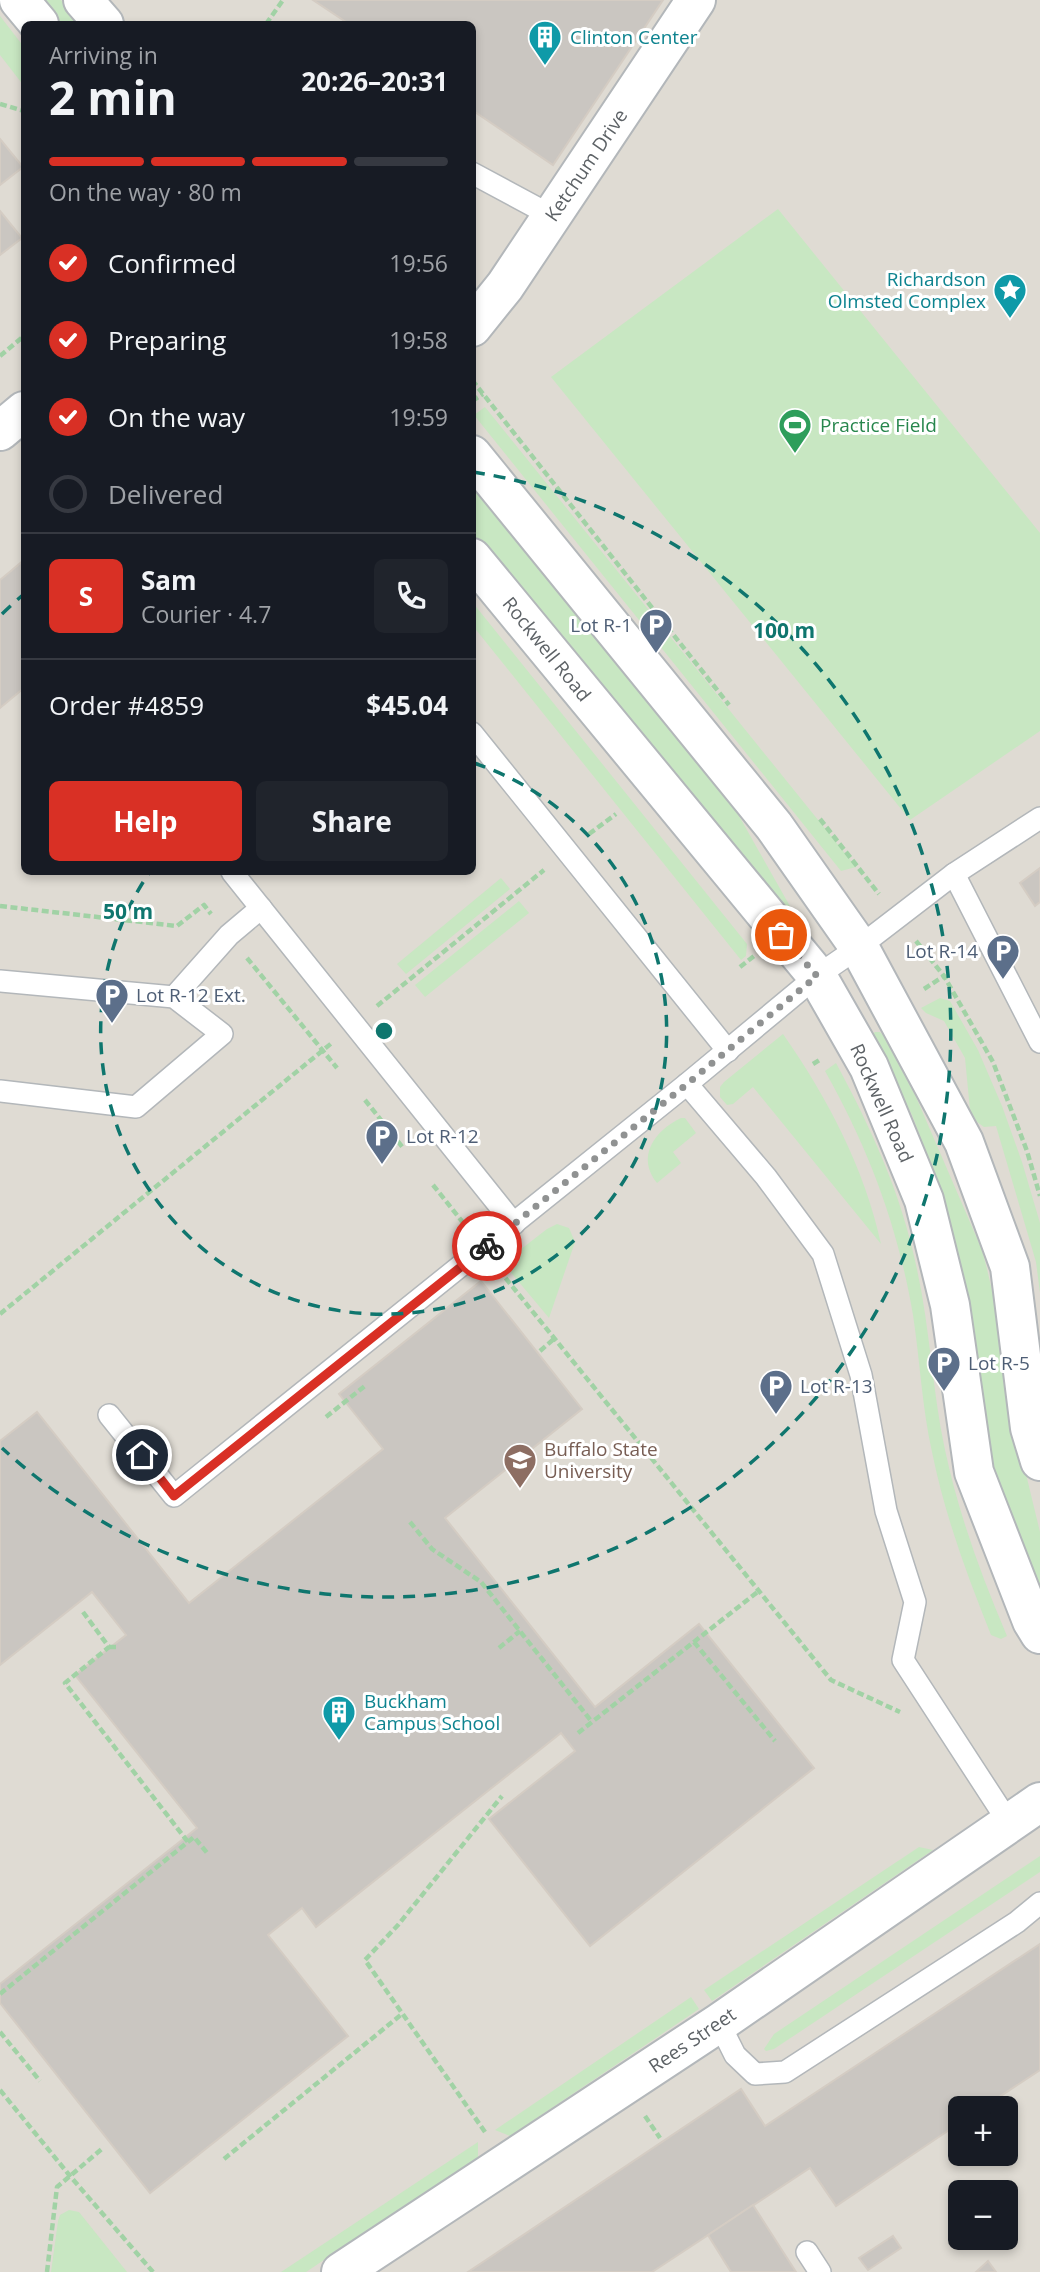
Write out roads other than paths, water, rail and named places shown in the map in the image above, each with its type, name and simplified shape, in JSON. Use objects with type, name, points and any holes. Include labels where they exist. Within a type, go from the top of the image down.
[{"type":"street","points":[[19,0],[36,21]]},
{"type":"street","points":[[83,0],[101,21]]},
{"type":"street","name":"Ketchum Drive","points":[[476,322],[505,286],[696,0]]},
{"type":"street","points":[[0,431],[21,414]]},
{"type":"street","points":[[476,460],[775,826],[859,947],[964,1142],[1010,1268],[1030,1428],[1040,1461]]},
{"type":"street","name":"Rockwell Road","points":[[476,563],[817,976],[869,1067],[924,1200],[950,1305],[974,1472],[1032,1621],[1040,1634]]},
{"type":"street","name":"Rees Street","points":[[341,2272],[719,2023],[1040,1802]]},
{"type":"lane","points":[[476,175],[552,216]]},
{"type":"lane","points":[[476,738],[727,1051]]},
{"type":"lane","points":[[109,1415],[174,1496],[514,1224],[817,976],[954,874],[1040,818]]},
{"type":"lane","points":[[954,874],[1040,1042]]},
{"type":"lane","points":[[234,875],[514,1224]]},
{"type":"lane","points":[[174,997],[229,935],[261,908]]},
{"type":"lane","points":[[0,981],[174,997],[222,1034],[136,1107],[0,1091]]},
{"type":"lane","points":[[687,1084],[766,1177],[823,1254],[861,1375],[886,1511],[915,1602],[903,1660],[1009,1823]]},
{"type":"lane","points":[[719,2023],[735,2055],[755,2074],[785,2072],[1017,1922],[1040,1903]]},
{"type":"lane","points":[[807,2252],[820,2272]]},
{"type":"place","name":"Clinton Center","points":[[545,67]]},
{"type":"place","name":"Richardson Olmsted Complex","points":[[1010,320]]},
{"type":"place","name":"Practice Field","points":[[795,455]]},
{"type":"place","name":"Lot R-1","points":[[656,655]]},
{"type":"place","name":"Lot R-14","points":[[1003,981]]},
{"type":"place","name":"Lot R-12 Ext.","points":[[112,1025]]},
{"type":"place","name":"Lot R-12","points":[[382,1166]]},
{"type":"place","name":"Lot R-5","points":[[944,1393]]},
{"type":"place","name":"Lot R-13","points":[[776,1416]]},
{"type":"place","name":"Buffalo State University","points":[[520,1490]]},
{"type":"place","name":"Buckham Campus School","points":[[339,1742]]}]
